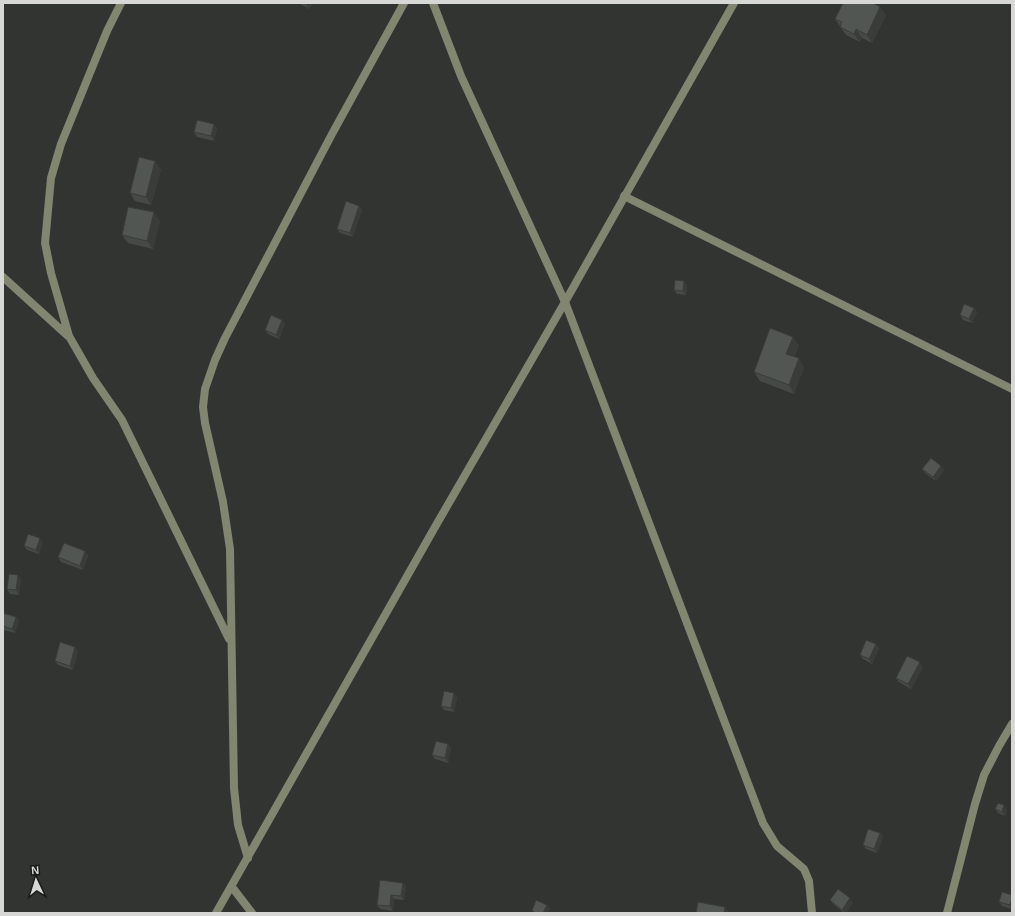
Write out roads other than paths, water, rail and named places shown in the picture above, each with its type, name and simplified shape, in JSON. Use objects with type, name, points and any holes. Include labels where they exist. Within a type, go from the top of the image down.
[{"type":"street","points":[[121,3],[107,31],[61,144],[51,178],[45,243],[51,273],[69,336],[93,378],[122,420],[231,642]]},
{"type":"street","points":[[248,858],[238,825],[234,788],[230,549],[223,502],[205,423],[205,389],[215,360],[225,338],[332,134],[404,3]]},
{"type":"street","points":[[433,3],[461,76],[565,302],[763,823],[777,846],[804,869],[809,881],[812,913]]},
{"type":"street","points":[[216,913],[734,3]]},
{"type":"street","points":[[624,196],[1012,389]]},
{"type":"street","points":[[3,278],[69,336]]},
{"type":"street","points":[[947,913],[984,775],[1012,724]]},
{"type":"street","points":[[232,887],[252,913]]}]
